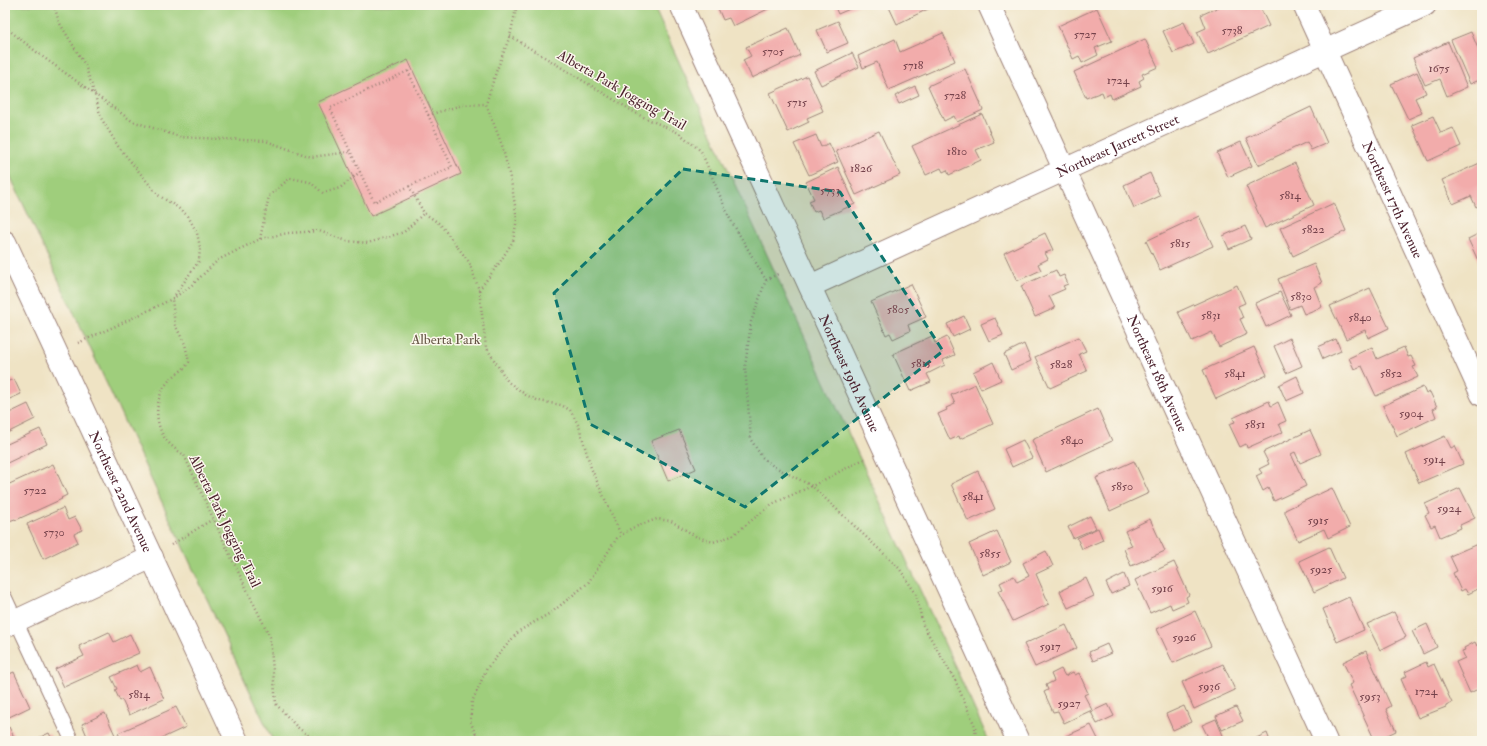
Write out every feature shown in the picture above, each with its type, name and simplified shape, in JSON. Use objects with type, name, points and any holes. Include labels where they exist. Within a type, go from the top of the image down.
[{"type":"street","name":"Northeast 19th Avenue","points":[[681,5],[1018,741]]},
{"type":"street","name":"Northeast 18th Avenue","points":[[989,5],[1326,741]]},
{"type":"street","name":"Northeast 17th Avenue","points":[[1304,5],[1482,395]]},
{"type":"street","name":"Northeast Jarrett Street","points":[[810,286],[1425,5]]},
{"type":"street","name":"Northeast 22nd Avenue","points":[[5,242],[237,741]]},
{"type":"street","points":[[11,624],[152,558]]},
{"type":"lane","points":[[5,597],[11,624],[72,741]]},
{"type":"path","points":[[54,5],[60,22],[85,65],[96,95],[101,118],[118,146],[158,195],[188,216],[197,233],[200,247],[199,261],[172,299]]},
{"type":"path","points":[[479,290],[500,262],[513,241],[517,219],[512,186],[502,145],[486,104],[496,72],[510,36],[518,5]]},
{"type":"path","points":[[5,27],[132,122],[180,137],[266,141],[311,157],[350,152]]},
{"type":"path","name":"Alberta Park Jogging Trail","points":[[510,36],[639,115],[679,133],[701,151],[729,217],[766,280],[751,322],[745,366],[751,440],[762,457],[773,466],[812,486],[899,568],[916,594],[923,625],[954,680],[975,726],[976,741]]},
{"type":"path","points":[[408,72],[428,114],[452,166],[374,202],[330,108],[408,72]]},
{"type":"path","points":[[428,114],[462,105],[486,104]]},
{"type":"path","points":[[260,239],[269,196],[290,178],[310,182],[323,193],[340,188],[360,172]]},
{"type":"path","points":[[410,186],[424,213],[440,224],[469,262],[479,290],[486,347],[508,382],[526,395],[539,401],[561,405],[570,410],[579,426],[591,468],[621,535]]},
{"type":"path","points":[[56,352],[172,299],[191,286],[218,260],[260,239],[288,233],[319,231],[347,241],[368,243],[404,232],[424,213]]},
{"type":"path","name":"Alberta Park Jogging Trail","points":[[172,299],[175,325],[185,344],[189,362],[186,368],[168,382],[158,402],[158,420],[162,433],[173,448],[184,455],[270,637],[276,704],[297,727],[319,741]]},
{"type":"path","points":[[479,741],[470,721],[472,702],[487,668],[519,631],[552,612],[588,583],[617,538],[621,535],[632,528],[657,519],[671,521],[697,537],[713,542],[732,536],[772,504],[812,486],[884,449]]},
{"type":"path","points":[[152,558],[214,519]]},
{"type":"highlighted area","points":[[683,169],[840,192],[943,351],[745,507],[590,424],[554,293]]},
{"type":"green space","name":"Alberta Park","points":[[5,5],[653,5],[989,741],[273,741],[5,165]]},
{"type":"building","points":[[768,5],[770,8],[733,26],[729,18],[723,20],[717,6]]},
{"type":"building","points":[[834,5],[859,5],[838,14]]},
{"type":"building","points":[[888,5],[929,5],[930,8],[897,24]]},
{"type":"building","points":[[1223,5],[1259,5],[1269,26],[1208,54],[1197,32],[1206,28],[1201,15]]},
{"type":"building","points":[[1097,8],[1112,41],[1095,48],[1098,55],[1082,63],[1079,56],[1073,59],[1058,26]]},
{"type":"building","points":[[838,21],[848,43],[827,52],[817,30]]},
{"type":"building","points":[[1184,22],[1194,44],[1173,53],[1163,31]]},
{"type":"building","points":[[788,28],[800,55],[752,78],[743,60],[751,56],[746,47]]},
{"type":"building","points":[[1471,32],[1482,58],[1482,79],[1470,84],[1451,40]]},
{"type":"building","points":[[943,33],[955,61],[889,90],[877,62],[863,68],[858,56],[895,39],[900,52]]},
{"type":"building","points":[[1145,39],[1158,67],[1142,74],[1144,78],[1139,81],[1141,86],[1112,99],[1110,94],[1104,97],[1102,92],[1086,98],[1074,72]]},
{"type":"building","points":[[1448,42],[1467,87],[1447,96],[1440,79],[1425,85],[1413,58]]},
{"type":"building","points":[[852,53],[859,67],[821,85],[814,71]]},
{"type":"building","points":[[408,60],[461,174],[371,216],[318,102]]},
{"type":"building","points":[[965,69],[983,110],[957,122],[954,116],[944,121],[928,86]]},
{"type":"building","points":[[1417,72],[1426,93],[1415,98],[1422,113],[1408,119],[1391,84]]},
{"type":"building","points":[[807,76],[823,111],[807,118],[809,122],[788,132],[770,93]]},
{"type":"building","points":[[915,86],[919,95],[899,104],[895,96]]},
{"type":"building","points":[[1311,107],[1327,143],[1311,150],[1307,142],[1258,165],[1246,138]]},
{"type":"building","points":[[982,114],[994,142],[976,150],[981,160],[949,175],[947,170],[943,172],[941,168],[926,175],[912,146]]},
{"type":"building","points":[[1433,116],[1441,133],[1453,128],[1461,146],[1428,161],[1412,125]]},
{"type":"building","points":[[879,131],[900,175],[856,195],[836,151]]},
{"type":"building","points":[[816,135],[821,147],[829,143],[838,162],[809,175],[794,144]]},
{"type":"building","points":[[1241,142],[1252,166],[1228,177],[1217,153]]},
{"type":"building","points":[[1482,162],[1482,204],[1476,207],[1471,196],[1453,204],[1442,180]]},
{"type":"building","points":[[1295,163],[1314,205],[1265,228],[1246,186]]},
{"type":"building","points":[[838,167],[855,204],[823,218],[819,210],[814,212],[809,201],[814,199],[806,182]]},
{"type":"building","points":[[1150,173],[1160,196],[1134,208],[1124,185]]},
{"type":"building","points":[[1334,203],[1346,231],[1293,256],[1280,228]]},
{"type":"building","points":[[1199,216],[1213,246],[1160,270],[1146,241]]},
{"type":"building","points":[[1245,226],[1251,239],[1229,249],[1223,236]]},
{"type":"building","points":[[1482,232],[1482,269],[1468,239]]},
{"type":"building","points":[[1045,233],[1053,250],[1045,253],[1048,259],[1038,264],[1041,270],[1017,281],[1004,253]]},
{"type":"building","points":[[1314,264],[1322,283],[1314,287],[1322,307],[1304,314],[1300,305],[1290,309],[1278,279]]},
{"type":"building","points":[[1056,270],[1059,277],[1064,275],[1068,284],[1063,286],[1065,289],[1049,296],[1055,308],[1035,317],[1021,286]]},
{"type":"building","points":[[911,284],[926,317],[908,325],[910,331],[893,339],[890,333],[886,335],[871,302]]},
{"type":"building","points":[[1237,285],[1245,303],[1238,306],[1243,318],[1240,319],[1247,334],[1219,347],[1212,332],[1192,341],[1178,312]]},
{"type":"building","points":[[1370,288],[1389,328],[1368,338],[1365,330],[1346,339],[1330,306]]},
{"type":"building","points":[[1280,292],[1291,315],[1266,327],[1255,303]]},
{"type":"building","points":[[964,316],[970,329],[953,337],[947,324]]},
{"type":"building","points":[[995,318],[1003,335],[989,341],[981,324]]},
{"type":"building","points":[[932,336],[935,343],[947,337],[955,355],[943,360],[945,365],[927,374],[931,382],[910,391],[893,354]]},
{"type":"building","points":[[1079,337],[1086,351],[1079,354],[1087,371],[1050,388],[1035,357]]},
{"type":"building","points":[[1290,338],[1302,366],[1286,373],[1274,346]]},
{"type":"building","points":[[1336,339],[1341,351],[1323,359],[1318,347]]},
{"type":"building","points":[[1024,344],[1031,361],[1011,370],[1004,354]]},
{"type":"building","points":[[1254,347],[1267,375],[1216,399],[1203,370]]},
{"type":"building","points":[[1372,347],[1377,359],[1404,347],[1408,357],[1411,356],[1416,366],[1413,367],[1418,377],[1376,396],[1362,366],[1354,369],[1349,358]]},
{"type":"building","points":[[993,362],[1001,380],[981,389],[973,372]]},
{"type":"building","points":[[1297,376],[1304,393],[1286,401],[1279,385]]},
{"type":"building","points":[[5,379],[6,382],[14,379],[21,394],[5,401]]},
{"type":"building","points":[[975,384],[993,424],[960,439],[959,436],[950,440],[938,414],[955,404],[951,395]]},
{"type":"building","points":[[1423,387],[1426,394],[1430,392],[1437,407],[1433,409],[1436,417],[1397,436],[1383,406]]},
{"type":"building","points":[[1269,401],[1271,406],[1278,402],[1286,421],[1279,424],[1283,432],[1247,448],[1246,444],[1240,447],[1229,424],[1235,422],[1233,418]]},
{"type":"building","points":[[28,404],[35,419],[5,434],[5,415]]},
{"type":"building","points":[[1098,409],[1112,441],[1046,472],[1032,440]]},
{"type":"building","points":[[40,429],[47,444],[5,464],[5,445]]},
{"type":"building","points":[[679,430],[696,469],[668,481],[651,441]]},
{"type":"building","points":[[1310,430],[1321,454],[1300,463],[1295,452],[1291,454],[1306,486],[1274,501],[1268,488],[1263,491],[1256,476],[1262,473],[1259,469],[1269,464],[1263,452]]},
{"type":"building","points":[[1445,436],[1451,448],[1455,446],[1463,464],[1419,483],[1406,454]]},
{"type":"building","points":[[1023,440],[1032,458],[1012,467],[1004,449]]},
{"type":"building","points":[[1134,461],[1149,493],[1110,511],[1096,478]]},
{"type":"building","points":[[53,464],[67,495],[61,498],[62,499],[16,520],[9,521],[5,513],[5,486]]},
{"type":"building","points":[[978,471],[995,509],[968,521],[951,484]]},
{"type":"building","points":[[1332,488],[1350,527],[1328,538],[1324,529],[1298,541],[1285,510]]},
{"type":"building","points":[[1460,488],[1475,518],[1460,525],[1461,528],[1440,537],[1435,525],[1431,527],[1425,515],[1429,513],[1425,504]]},
{"type":"building","points":[[63,508],[68,520],[75,517],[82,530],[74,534],[78,542],[43,559],[27,524]]},
{"type":"building","points":[[1090,516],[1096,528],[1073,538],[1068,527]]},
{"type":"building","points":[[1150,519],[1165,551],[1131,566],[1124,549],[1132,546],[1125,531]]},
{"type":"building","points":[[1098,528],[1103,540],[1082,549],[1077,538]]},
{"type":"building","points":[[997,531],[1011,562],[983,575],[969,544]]},
{"type":"building","points":[[1482,542],[1482,587],[1468,594],[1465,589],[1461,591],[1453,573],[1457,571],[1450,556]]},
{"type":"building","points":[[1329,547],[1343,578],[1314,592],[1299,561]]},
{"type":"building","points":[[1046,551],[1053,566],[1036,574],[1049,604],[1013,621],[998,591],[1003,589],[1000,583],[1014,576],[1017,582],[1029,576],[1023,563]]},
{"type":"building","points":[[1174,562],[1189,595],[1186,597],[1188,602],[1172,609],[1170,604],[1150,613],[1135,580]]},
{"type":"building","points":[[1124,574],[1129,586],[1111,594],[1106,583]]},
{"type":"building","points":[[1086,578],[1094,596],[1068,608],[1060,591]]},
{"type":"building","points":[[1349,597],[1364,630],[1337,642],[1323,609]]},
{"type":"building","points":[[1195,611],[1211,646],[1173,663],[1157,629]]},
{"type":"building","points":[[1394,612],[1406,637],[1380,650],[1367,624]]},
{"type":"building","points":[[1427,624],[1437,647],[1423,654],[1412,631]]},
{"type":"building","points":[[1066,625],[1077,648],[1035,667],[1024,644]]},
{"type":"building","points":[[109,632],[114,642],[130,634],[139,653],[64,687],[55,669],[84,656],[79,646]]},
{"type":"building","points":[[1475,642],[1477,646],[1482,644],[1482,687],[1470,693],[1456,662],[1465,658],[1462,651],[1465,650],[1464,648]]},
{"type":"building","points":[[1107,644],[1111,653],[1093,661],[1089,652]]},
{"type":"building","points":[[1366,651],[1391,706],[1386,709],[1396,731],[1375,741],[1349,685],[1353,683],[1343,662]]},
{"type":"building","points":[[1426,662],[1428,667],[1434,664],[1452,703],[1446,707],[1418,718],[1401,679],[1407,676],[1405,672]]},
{"type":"building","points":[[1223,664],[1235,690],[1194,709],[1182,682]]},
{"type":"building","points":[[137,665],[140,672],[150,667],[164,699],[129,715],[122,700],[120,701],[115,690],[117,689],[111,677]]},
{"type":"building","points":[[1061,669],[1065,676],[1073,672],[1075,675],[1079,673],[1088,693],[1084,695],[1092,710],[1064,723],[1058,711],[1053,712],[1044,692],[1048,690],[1046,685],[1054,681],[1051,674]]},
{"type":"building","points":[[14,672],[30,707],[5,719],[5,676]]},
{"type":"building","points":[[1108,704],[1114,716],[1097,724],[1091,712]]},
{"type":"building","points":[[1184,706],[1191,722],[1173,730],[1166,714]]},
{"type":"building","points":[[176,707],[186,727],[160,739],[161,741],[122,741],[118,733]]},
{"type":"building","points":[[1236,707],[1243,721],[1222,730],[1216,716]]},
{"type":"building","points":[[105,713],[115,735],[102,741],[89,741],[82,724]]},
{"type":"building","points":[[1216,719],[1225,740],[1210,741],[1202,725]]},
{"type":"building","points":[[1091,725],[1099,741],[1069,741],[1066,736]]},
{"type":"building","points":[[9,727],[16,741],[5,741],[5,729]]},
{"type":"building","points":[[49,733],[53,741],[32,741]]},
{"type":"building","points":[[1267,733],[1270,741],[1250,741]]}]
